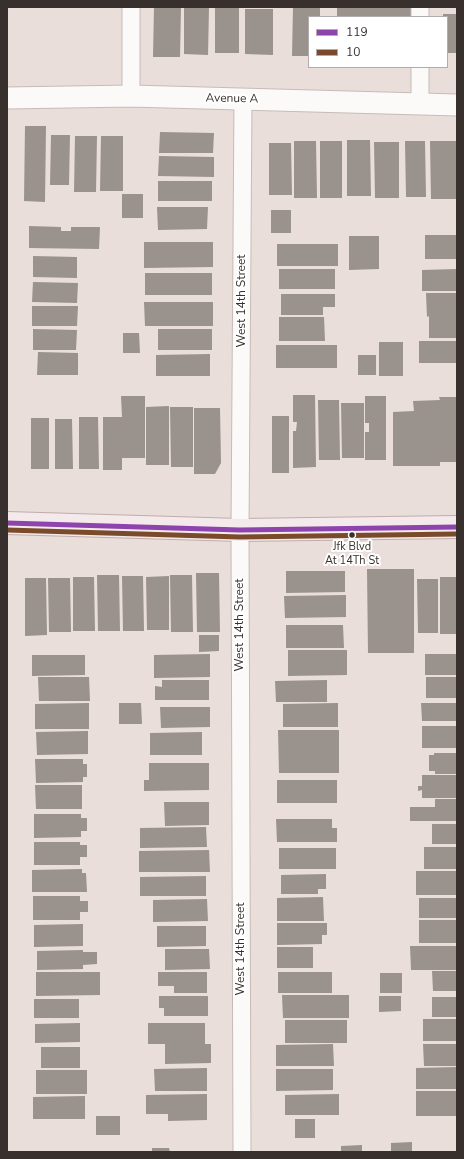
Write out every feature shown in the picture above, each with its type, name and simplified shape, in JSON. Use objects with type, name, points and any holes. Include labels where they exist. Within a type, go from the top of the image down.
[{"type":"main road","points":[[7,522],[240,530],[457,527]]},
{"type":"street","points":[[131,7],[131,96]]},
{"type":"street","points":[[420,68],[420,103]]},
{"type":"street","name":"Avenue A","points":[[7,98],[131,96],[457,104]]},
{"type":"street","name":"West 14th Street","points":[[242,1152],[240,530],[243,99]]},
{"type":"building","points":[[154,7],[181,7],[180,57],[153,57]]},
{"type":"building","points":[[184,7],[209,7],[208,55],[184,54]]},
{"type":"building","points":[[215,7],[239,7],[239,53],[215,53]]},
{"type":"building","points":[[293,7],[320,7],[320,16],[308,16],[308,56],[292,56]]},
{"type":"building","points":[[337,7],[411,7],[411,16],[337,16]]},
{"type":"building","points":[[245,9],[273,9],[273,55],[245,54]]},
{"type":"building","points":[[443,14],[457,14],[457,53],[448,53],[448,16],[443,16]]},
{"type":"building","points":[[25,126],[46,126],[45,202],[24,201]]},
{"type":"building","points":[[160,132],[214,133],[213,153],[159,153]]},
{"type":"building","points":[[51,135],[70,135],[69,185],[50,185]]},
{"type":"building","points":[[75,136],[97,136],[96,192],[74,192]]},
{"type":"building","points":[[101,136],[123,136],[123,191],[100,191]]},
{"type":"building","points":[[347,140],[370,140],[371,196],[347,196]]},
{"type":"building","points":[[294,141],[316,141],[317,198],[294,198]]},
{"type":"building","points":[[320,141],[342,141],[342,198],[320,198]]},
{"type":"building","points":[[405,141],[425,141],[426,197],[406,197]]},
{"type":"building","points":[[430,141],[456,141],[456,199],[431,199]]},
{"type":"building","points":[[374,142],[399,142],[399,198],[375,198]]},
{"type":"building","points":[[269,143],[291,143],[292,195],[269,195]]},
{"type":"building","points":[[159,156],[214,157],[214,177],[158,176]]},
{"type":"building","points":[[158,181],[212,181],[212,201],[158,201]]},
{"type":"building","points":[[122,194],[143,194],[143,218],[122,218]]},
{"type":"building","points":[[157,207],[208,207],[207,229],[158,230]]},
{"type":"building","points":[[271,210],[291,210],[291,233],[271,233]]},
{"type":"building","points":[[29,226],[61,227],[61,231],[71,231],[71,227],[100,227],[99,249],[29,248]]},
{"type":"building","points":[[425,235],[457,235],[457,259],[425,259]]},
{"type":"building","points":[[349,236],[379,236],[379,269],[349,270]]},
{"type":"building","points":[[144,242],[213,242],[213,267],[144,268]]},
{"type":"building","points":[[277,244],[338,244],[338,266],[277,266]]},
{"type":"building","points":[[33,256],[77,257],[77,278],[33,277]]},
{"type":"building","points":[[279,269],[335,269],[335,289],[279,289]]},
{"type":"building","points":[[457,269],[457,291],[422,291],[422,270]]},
{"type":"building","points":[[145,273],[212,273],[212,295],[145,295]]},
{"type":"building","points":[[33,282],[78,283],[77,303],[32,302]]},
{"type":"building","points":[[426,293],[457,293],[457,338],[429,338],[429,316],[427,317]]},
{"type":"building","points":[[281,294],[335,294],[335,307],[323,307],[323,315],[281,315]]},
{"type":"building","points":[[144,302],[213,302],[213,326],[145,326]]},
{"type":"building","points":[[32,306],[78,306],[77,326],[32,326]]},
{"type":"building","points":[[279,317],[324,317],[325,341],[279,341]]},
{"type":"building","points":[[33,329],[77,330],[76,350],[33,350]]},
{"type":"building","points":[[158,329],[212,329],[212,350],[158,350]]},
{"type":"building","points":[[123,333],[139,333],[140,353],[123,353]]},
{"type":"building","points":[[419,341],[457,341],[457,363],[419,363]]},
{"type":"building","points":[[379,342],[403,342],[403,376],[379,376]]},
{"type":"building","points":[[276,345],[337,345],[337,368],[276,368]]},
{"type":"building","points":[[38,352],[78,353],[78,375],[37,375]]},
{"type":"building","points":[[210,354],[210,376],[156,376],[156,355]]},
{"type":"building","points":[[358,355],[376,355],[376,375],[358,375]]},
{"type":"building","points":[[293,395],[315,395],[316,467],[293,468],[293,431],[296,431],[297,422],[293,422]]},
{"type":"building","points":[[121,396],[145,396],[145,458],[122,458],[122,470],[103,470],[103,417],[122,417]]},
{"type":"building","points":[[365,396],[386,396],[386,460],[365,460],[365,432],[369,432],[369,423],[365,423]]},
{"type":"building","points":[[439,397],[457,397],[457,462],[440,462],[440,466],[393,466],[393,412],[414,411],[413,401],[440,400]]},
{"type":"building","points":[[318,400],[339,400],[340,460],[319,460]]},
{"type":"building","points":[[341,403],[364,403],[364,458],[342,458]]},
{"type":"building","points":[[169,406],[169,465],[146,465],[146,407]]},
{"type":"building","points":[[170,407],[193,407],[193,467],[171,467]]},
{"type":"building","points":[[194,408],[220,408],[221,463],[215,474],[194,474]]},
{"type":"building","points":[[272,416],[289,416],[289,473],[272,473]]},
{"type":"building","points":[[79,417],[98,417],[99,469],[79,469]]},
{"type":"building","points":[[31,418],[49,418],[49,469],[31,469]]},
{"type":"building","points":[[55,419],[72,419],[73,469],[55,469]]},
{"type":"building","points":[[367,569],[414,569],[414,653],[368,653]]},
{"type":"building","points":[[286,571],[345,571],[345,592],[286,593]]},
{"type":"building","points":[[196,573],[219,573],[220,632],[197,632]]},
{"type":"building","points":[[97,575],[119,575],[120,631],[98,631]]},
{"type":"building","points":[[170,575],[192,575],[193,632],[171,632]]},
{"type":"building","points":[[122,576],[143,576],[144,631],[123,631]]},
{"type":"building","points":[[169,576],[169,630],[147,630],[146,577]]},
{"type":"building","points":[[73,577],[94,577],[95,631],[73,631]]},
{"type":"building","points":[[440,577],[457,577],[457,634],[440,634]]},
{"type":"building","points":[[25,578],[46,578],[47,635],[25,636]]},
{"type":"building","points":[[48,578],[70,578],[71,632],[49,632]]},
{"type":"building","points":[[417,579],[438,579],[438,633],[418,633]]},
{"type":"building","points":[[346,595],[346,617],[285,618],[284,596]]},
{"type":"building","points":[[286,625],[343,625],[344,648],[286,648]]},
{"type":"building","points":[[199,635],[219,635],[219,651],[199,652]]},
{"type":"building","points":[[288,650],[347,650],[347,675],[288,676]]},
{"type":"building","points":[[210,654],[210,677],[154,678],[154,655]]},
{"type":"building","points":[[425,654],[457,654],[457,675],[425,675]]},
{"type":"building","points":[[32,655],[85,655],[85,675],[32,676]]},
{"type":"building","points":[[38,677],[89,677],[90,701],[39,701]]},
{"type":"building","points":[[426,677],[457,677],[457,698],[426,698]]},
{"type":"building","points":[[162,680],[209,680],[209,700],[155,700],[155,686],[162,687]]},
{"type":"building","points":[[327,680],[327,702],[276,702],[275,681]]},
{"type":"building","points":[[89,703],[89,729],[35,729],[35,704]]},
{"type":"building","points":[[119,703],[141,703],[142,724],[119,724]]},
{"type":"building","points":[[338,703],[338,727],[283,727],[283,704]]},
{"type":"building","points":[[421,703],[457,703],[457,721],[422,721]]},
{"type":"building","points":[[160,707],[210,707],[210,727],[161,728]]},
{"type":"building","points":[[422,726],[457,726],[457,748],[422,748]]},
{"type":"building","points":[[278,730],[339,730],[339,773],[279,773]]},
{"type":"building","points":[[88,731],[88,754],[37,755],[36,732]]},
{"type":"building","points":[[202,732],[202,755],[150,755],[150,733]]},
{"type":"building","points":[[434,753],[457,753],[457,774],[435,774],[435,771],[429,771],[429,755],[434,755]]},
{"type":"building","points":[[35,759],[83,759],[83,764],[87,764],[87,777],[83,777],[83,782],[36,783]]},
{"type":"building","points":[[149,763],[209,763],[209,790],[144,791],[144,780],[149,780]]},
{"type":"building","points":[[422,775],[457,775],[457,798],[422,798],[422,790],[418,791],[418,786],[422,786]]},
{"type":"building","points":[[277,780],[337,780],[337,803],[277,803]]},
{"type":"building","points":[[35,785],[82,785],[82,809],[36,809]]},
{"type":"building","points":[[435,799],[457,799],[457,821],[410,821],[410,807],[435,807]]},
{"type":"building","points":[[164,802],[209,802],[209,825],[165,826]]},
{"type":"building","points":[[34,814],[81,814],[81,818],[87,818],[87,831],[81,831],[81,837],[34,838]]},
{"type":"building","points":[[276,819],[332,819],[332,828],[337,828],[337,842],[277,842]]},
{"type":"building","points":[[432,824],[457,824],[457,844],[432,844]]},
{"type":"building","points":[[206,827],[207,847],[140,848],[140,828]]},
{"type":"building","points":[[34,842],[80,842],[80,845],[87,845],[87,857],[80,857],[80,865],[34,865]]},
{"type":"building","points":[[424,847],[457,847],[457,869],[424,869]]},
{"type":"building","points":[[279,848],[336,848],[336,869],[279,869]]},
{"type":"building","points":[[209,850],[210,872],[139,872],[139,851]]},
{"type":"building","points":[[82,869],[82,873],[86,873],[87,892],[32,892],[32,870]]},
{"type":"building","points":[[416,871],[457,871],[457,895],[416,895]]},
{"type":"building","points":[[326,874],[326,889],[318,889],[318,894],[281,894],[281,875]]},
{"type":"building","points":[[206,876],[206,896],[140,896],[140,877]]},
{"type":"building","points":[[33,896],[80,896],[80,901],[88,901],[88,912],[80,912],[80,920],[33,920]]},
{"type":"building","points":[[323,897],[324,921],[277,921],[277,898]]},
{"type":"building","points":[[419,898],[457,898],[457,918],[419,918]]},
{"type":"building","points":[[207,899],[208,921],[153,922],[153,900]]},
{"type":"building","points":[[419,920],[457,920],[457,943],[419,943]]},
{"type":"building","points":[[277,923],[327,923],[327,935],[322,935],[322,944],[277,945]]},
{"type":"building","points":[[83,924],[83,946],[34,947],[34,925]]},
{"type":"building","points":[[157,926],[206,926],[206,946],[157,947]]},
{"type":"building","points":[[410,946],[457,946],[457,970],[411,970]]},
{"type":"building","points":[[277,947],[313,947],[313,968],[277,968]]},
{"type":"building","points":[[165,949],[209,949],[210,969],[165,970]]},
{"type":"building","points":[[83,950],[83,952],[97,952],[97,964],[83,965],[83,969],[37,970],[37,951]]},
{"type":"building","points":[[432,971],[457,971],[457,991],[433,991]]},
{"type":"building","points":[[36,972],[100,972],[100,995],[36,996]]},
{"type":"building","points":[[158,972],[207,972],[207,993],[174,993],[174,986],[158,986]]},
{"type":"building","points":[[278,972],[332,972],[332,993],[278,993]]},
{"type":"building","points":[[380,973],[402,973],[402,993],[380,993]]},
{"type":"building","points":[[282,995],[349,995],[349,1018],[283,1018]]},
{"type":"building","points":[[159,996],[208,996],[208,1016],[164,1016],[164,1008],[159,1008]]},
{"type":"building","points":[[379,996],[401,996],[401,1011],[379,1012]]},
{"type":"building","points":[[432,997],[457,997],[457,1017],[432,1017]]},
{"type":"building","points":[[34,999],[79,999],[79,1018],[34,1018]]},
{"type":"building","points":[[423,1019],[457,1019],[457,1041],[423,1041]]},
{"type":"building","points":[[285,1020],[347,1020],[347,1043],[285,1043]]},
{"type":"building","points":[[80,1023],[80,1042],[35,1043],[35,1024]]},
{"type":"building","points":[[148,1023],[205,1023],[205,1044],[211,1044],[211,1063],[165,1064],[165,1044],[148,1044]]},
{"type":"building","points":[[333,1044],[334,1066],[276,1066],[276,1045]]},
{"type":"building","points":[[423,1044],[457,1044],[457,1066],[424,1066]]},
{"type":"building","points":[[41,1047],[80,1047],[80,1068],[41,1068]]},
{"type":"building","points":[[457,1067],[457,1089],[416,1089],[416,1068]]},
{"type":"building","points":[[207,1068],[207,1091],[155,1091],[154,1069]]},
{"type":"building","points":[[276,1069],[333,1069],[333,1090],[276,1091]]},
{"type":"building","points":[[36,1070],[87,1070],[87,1094],[36,1094]]},
{"type":"building","points":[[416,1091],[457,1091],[457,1116],[416,1116]]},
{"type":"building","points":[[207,1094],[207,1120],[168,1121],[168,1114],[146,1114],[146,1095]]},
{"type":"building","points":[[339,1094],[339,1115],[285,1115],[285,1095]]},
{"type":"building","points":[[85,1096],[85,1119],[33,1119],[33,1097]]},
{"type":"building","points":[[96,1116],[120,1116],[120,1135],[96,1135]]},
{"type":"building","points":[[295,1119],[315,1119],[315,1138],[295,1138]]},
{"type":"building","points":[[412,1142],[412,1152],[391,1152],[391,1143]]},
{"type":"building","points":[[362,1145],[362,1152],[341,1152],[341,1146]]},
{"type":"building","points":[[152,1148],[169,1148],[170,1152],[152,1152]]},
{"type":"transit line","name":"119","points":[[7,523],[240,530],[457,527]]},
{"type":"transit line","name":"10","points":[[7,530],[240,537],[457,534]]},
{"type":"place","name":"Jfk Blvd At 14Th St","points":[[352,535]]}]
